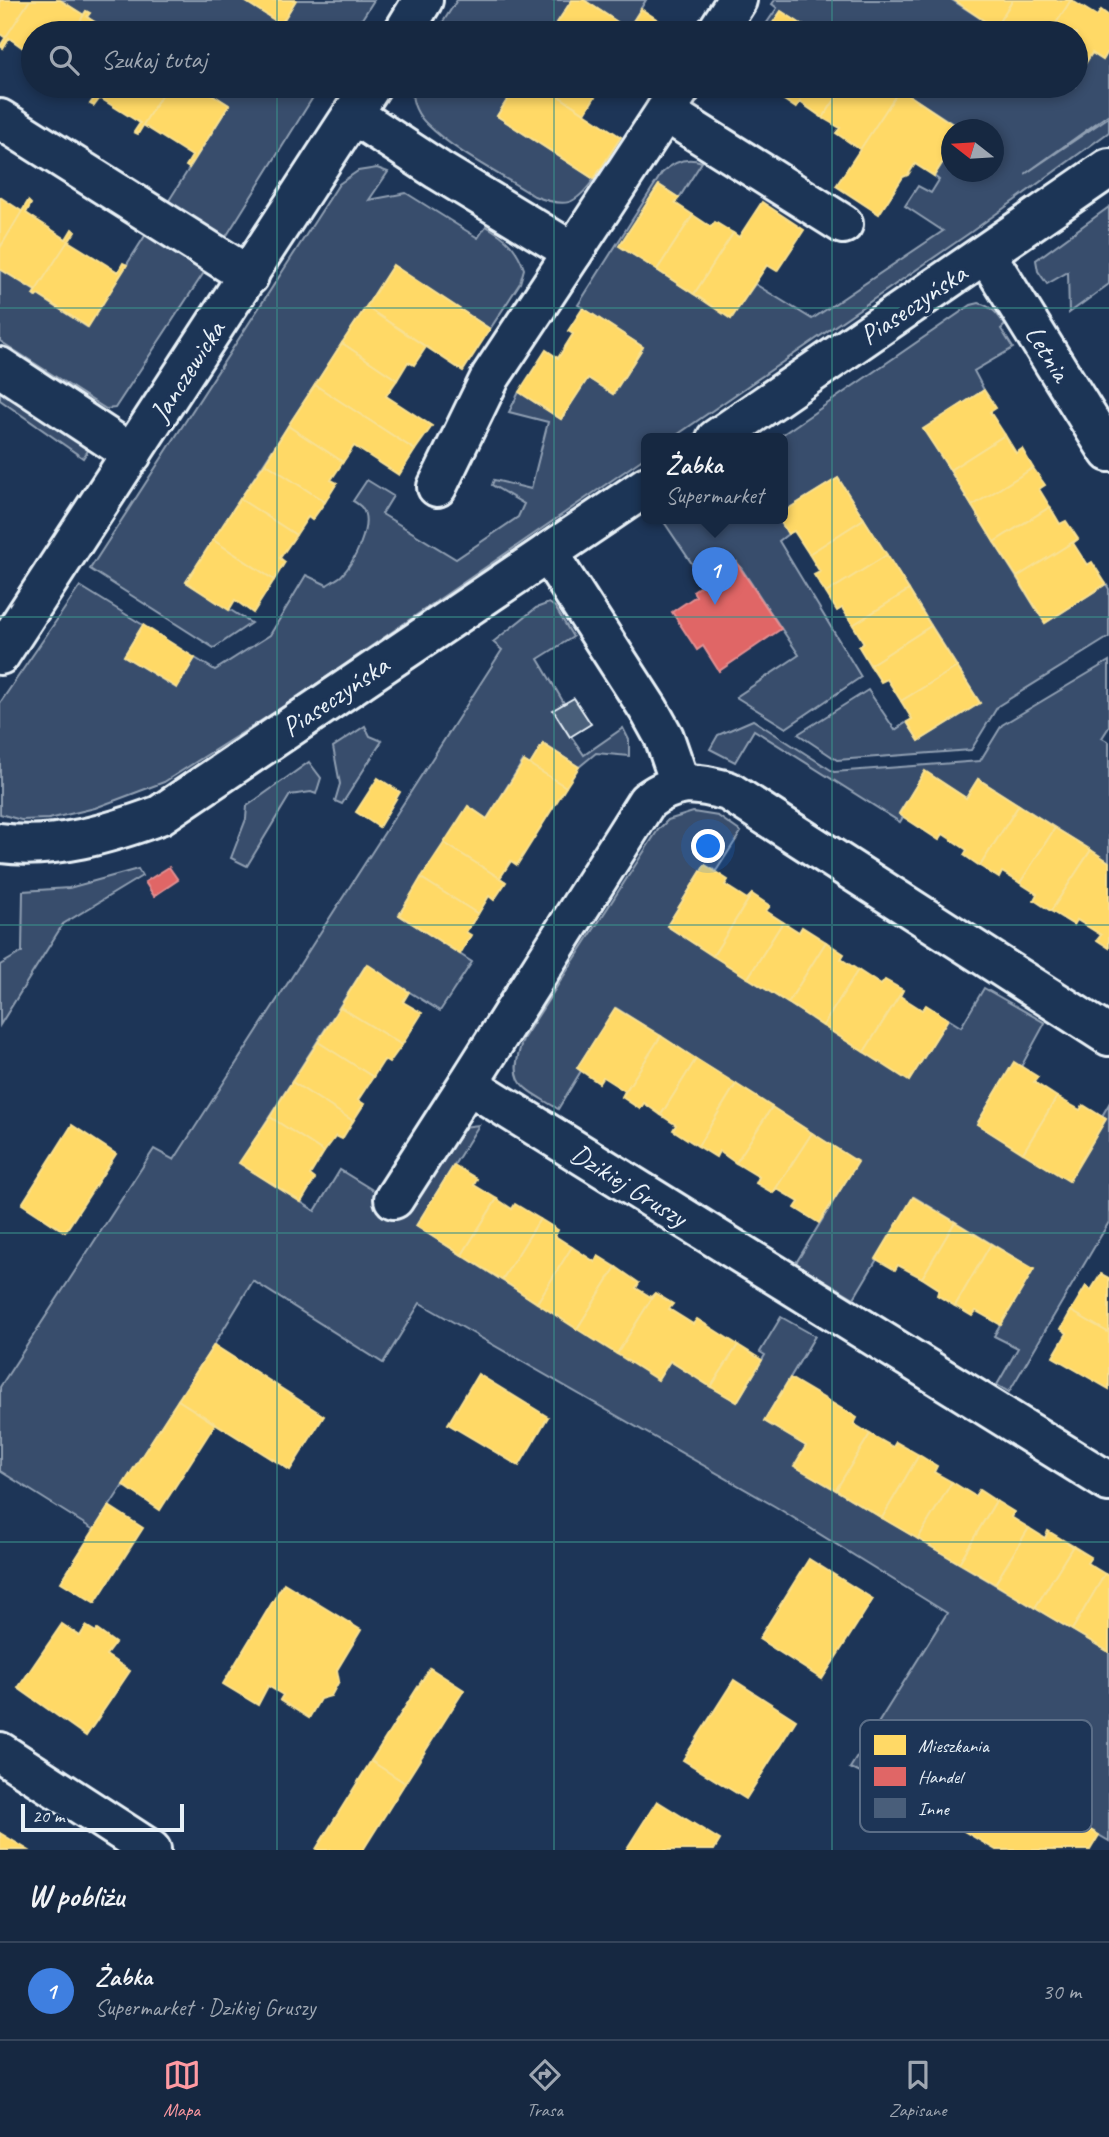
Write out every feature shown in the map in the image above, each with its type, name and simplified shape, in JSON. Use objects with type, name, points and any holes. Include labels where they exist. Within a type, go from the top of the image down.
[{"type":"street","points":[[410,21],[423,0]]},
{"type":"street","points":[[724,21],[737,0]]},
{"type":"street","points":[[437,487],[491,376],[673,99],[843,224]]},
{"type":"street","points":[[363,100],[438,170],[573,252]]},
{"type":"street","name":"Janczewicka","points":[[0,655],[363,100]]},
{"type":"street","points":[[0,119],[248,276]]},
{"type":"street","name":"Piaseczyńska","points":[[725,433],[1109,168]]},
{"type":"street","name":"Letnia","points":[[986,254],[1109,452]]},
{"type":"street","points":[[0,367],[132,454]]},
{"type":"street","name":"Piaseczyńska","points":[[0,843],[54,843],[116,832],[160,815],[641,490]]},
{"type":"street","points":[[548,553],[649,710],[664,737],[680,783]]},
{"type":"street","points":[[394,1199],[647,801],[680,783],[728,791],[1109,1036]]},
{"type":"street","name":"Dzikiej Gruszy","points":[[468,1084],[1109,1482]]},
{"type":"street","points":[[0,1752],[150,1850]]},
{"type":"shaded area","points":[[60,0],[243,0],[276,21],[93,21],[87,17],[89,13],[86,11],[83,15]]},
{"type":"shaded area","points":[[296,0],[374,0],[361,21],[283,21]]},
{"type":"shaded area","points":[[457,0],[572,0],[558,21],[444,21]]},
{"type":"shaded area","points":[[584,0],[646,0],[633,21],[616,21]]},
{"type":"shaded area","points":[[775,0],[952,0],[984,21],[796,21],[781,11],[774,21],[768,21],[777,8],[772,4]]},
{"type":"shaded area","points":[[1109,50],[1109,114],[1025,174],[1109,117],[1109,132],[971,232],[680,433],[641,433],[641,460],[286,705],[164,782],[95,808],[49,819],[21,820],[0,814],[0,703],[80,586],[143,625],[124,656],[176,688],[195,658],[215,670],[270,635],[306,575],[327,585],[341,576],[351,563],[364,533],[365,515],[361,507],[353,501],[367,480],[393,496],[382,514],[456,559],[518,517],[524,504],[492,485],[494,480],[531,489],[548,422],[509,412],[519,392],[561,419],[588,378],[613,394],[643,347],[578,305],[662,173],[671,166],[685,160],[702,162],[679,198],[659,185],[620,246],[731,318],[755,284],[812,319],[943,231],[905,206],[918,186],[931,193],[939,180],[934,176],[941,165],[941,182],[1004,182],[1004,119],[946,119],[913,98],[1088,98],[1088,59],[1092,53],[1103,60]]},
{"type":"shaded area","points":[[218,98],[313,98],[224,240],[163,210],[229,105]]},
{"type":"shaded area","points":[[413,98],[508,98],[497,116],[594,179],[581,195],[568,202],[554,202],[534,196],[439,135],[424,121]]},
{"type":"shaded area","points":[[377,168],[388,172],[369,200],[406,193],[478,238],[486,226],[505,239],[518,255],[524,269],[520,283],[490,329],[393,266],[186,582],[251,623],[214,648],[90,569],[339,184],[358,171]]},
{"type":"shaded area","points":[[1109,207],[1109,284],[1069,313],[1068,272],[1047,284],[1038,271],[1036,260]]},
{"type":"shaded area","points":[[150,228],[205,271],[115,408],[106,409],[0,341],[0,269],[35,291],[35,297],[38,295],[87,327]]},
{"type":"shaded area","points":[[979,303],[999,317],[1005,325],[1001,329],[1013,348],[974,371],[984,390],[924,429],[1045,623],[1106,584],[1109,589],[1109,637],[998,706],[971,750],[837,760],[798,734],[868,690],[895,730],[907,722],[919,741],[980,703],[838,478],[788,509],[788,433],[785,433],[971,305]]},
{"type":"shaded area","points":[[0,386],[87,443],[89,449],[83,458],[0,400]]},
{"type":"shaded area","points":[[665,524],[782,524],[788,534],[779,541],[861,677],[786,728],[736,697],[799,655],[737,562],[705,583]]},
{"type":"shaded area","points":[[549,603],[555,607],[573,637],[538,659],[564,703],[554,711],[584,755],[623,728],[629,740],[629,756],[596,753],[579,767],[543,744],[530,765],[523,761],[487,819],[468,807],[399,915],[472,962],[440,1011],[366,965],[240,1163],[315,1211],[340,1170],[405,1210],[463,1127],[479,1125],[416,1226],[658,1379],[670,1361],[737,1402],[765,1355],[760,1352],[781,1317],[815,1336],[764,1421],[806,1446],[795,1466],[1109,1652],[1109,1841],[1092,1831],[1092,1720],[880,1720],[947,1613],[776,1507],[420,1303],[383,1363],[253,1281],[94,1530],[0,1471],[0,1387],[154,1149],[174,1160],[502,650],[493,642],[536,608]]},
{"type":"shaded area","points":[[1109,661],[1109,727],[1102,738],[1109,742],[1109,862],[978,779],[966,798],[925,772],[899,813],[903,817],[900,822],[754,730],[735,762],[710,749],[718,735],[753,720],[834,772],[980,761],[1002,725]]},
{"type":"shaded area","points":[[365,726],[370,736],[382,741],[342,804],[335,801],[340,784],[333,747]]},
{"type":"shaded area","points":[[309,762],[321,778],[316,794],[311,792],[290,795],[247,866],[231,858],[246,819],[247,806]]},
{"type":"shaded area","points":[[693,812],[718,816],[741,832],[716,871],[705,865],[667,926],[909,1080],[948,1019],[961,1027],[984,988],[1045,1023],[1021,1067],[1014,1063],[977,1124],[1067,1179],[1106,1119],[1102,1116],[1109,1104],[1109,1222],[1009,1392],[997,1385],[1018,1348],[994,1336],[1033,1269],[914,1197],[854,1298],[796,1263],[857,1162],[616,1008],[577,1068],[581,1071],[558,1109],[521,1083],[517,1066],[523,1039],[658,830],[668,820]]},
{"type":"shaded area","points":[[138,869],[142,876],[63,924],[0,1025],[0,965],[22,952],[23,891],[69,888]]},
{"type":"shaded area","points":[[860,1752],[860,1773],[850,1768]]},
{"type":"building: Mieszkania","points":[[0,0],[30,0],[6,38],[0,34]]},
{"type":"building: Mieszkania","points":[[30,0],[60,0],[84,15],[80,21],[21,21],[21,46],[9,38],[3,48],[0,46]]},
{"type":"building: Mieszkania","points":[[243,0],[296,0],[283,21],[276,21]]},
{"type":"building: Mieszkania","points":[[572,0],[584,0],[616,21],[558,21]]},
{"type":"building: Mieszkania","points":[[954,0],[1013,0],[1000,21],[985,21]]},
{"type":"building: Mieszkania","points":[[1013,0],[1071,0],[1058,21],[1000,21]]},
{"type":"building: Mieszkania","points":[[1071,0],[1097,16],[1101,10],[1109,16],[1109,50],[1103,60],[1092,53],[1088,59],[1088,21],[1058,21]]},
{"type":"building: Mieszkania","points":[[641,9],[660,21],[633,21]]},
{"type":"building: Mieszkania","points":[[86,11],[90,13],[87,17],[93,21],[80,21]]},
{"type":"building: Mieszkania","points":[[781,11],[796,21],[774,21]]},
{"type":"building: Mieszkania","points":[[94,98],[100,98],[94,106],[90,104]]},
{"type":"building: Mieszkania","points":[[100,98],[160,98],[138,134],[134,132],[140,123]]},
{"type":"building: Mieszkania","points":[[160,98],[218,98],[229,105],[189,168],[186,166],[192,156],[143,125]]},
{"type":"building: Mieszkania","points":[[508,98],[561,98],[621,137],[594,179],[497,116]]},
{"type":"building: Mieszkania","points":[[562,98],[594,98],[585,113]]},
{"type":"building: Mieszkania","points":[[781,98],[836,98],[823,118],[800,102],[796,108]]},
{"type":"building: Mieszkania","points":[[836,98],[894,98],[861,150],[836,133],[840,128],[823,118]]},
{"type":"building: Mieszkania","points":[[894,98],[913,98],[945,119],[941,119],[941,165],[934,176],[915,164],[908,175],[903,177],[879,214],[836,186]]},
{"type":"building: Mieszkania","points":[[659,185],[679,198],[675,203],[693,215],[657,270],[619,246]]},
{"type":"building: Mieszkania","points":[[0,197],[23,212],[0,248]]},
{"type":"building: Mieszkania","points":[[28,201],[31,204],[26,213],[66,239],[72,229],[75,232],[36,291],[0,269],[0,248]]},
{"type":"building: Mieszkania","points":[[762,202],[804,230],[777,271],[767,265],[731,319],[694,294],[733,233],[739,237]]},
{"type":"building: Mieszkania","points":[[693,215],[711,227],[715,222],[733,233],[694,294],[657,270]]},
{"type":"building: Mieszkania","points":[[68,241],[118,272],[123,263],[127,265],[88,327],[38,295],[33,295]]},
{"type":"building: Mieszkania","points":[[393,265],[490,329],[463,371],[366,307]]},
{"type":"building: Mieszkania","points":[[366,307],[426,347],[414,365],[408,362],[397,380],[342,343]]},
{"type":"building: Mieszkania","points":[[583,308],[643,347],[613,394],[588,378],[561,419],[519,392],[546,350],[558,358],[573,334],[568,331]]},
{"type":"building: Mieszkania","points":[[342,343],[397,380],[386,396],[432,426],[415,450],[315,385]]},
{"type":"building: Mieszkania","points":[[315,385],[415,450],[399,475],[354,446],[343,462],[288,426]]},
{"type":"building: Mieszkania","points":[[984,390],[996,408],[990,412],[1005,435],[950,470],[923,429]]},
{"type":"building: Mieszkania","points":[[288,426],[343,462],[331,480],[337,483],[325,502],[265,463]]},
{"type":"building: Mieszkania","points":[[1005,435],[1016,453],[1022,449],[1033,468],[972,506],[950,470]]},
{"type":"building: Mieszkania","points":[[265,463],[325,502],[312,520],[308,517],[296,535],[240,499]]},
{"type":"building: Mieszkania","points":[[1033,468],[1045,485],[1039,489],[1050,507],[994,542],[972,506]]},
{"type":"building: Mieszkania","points":[[838,478],[864,519],[809,554],[794,531],[788,534],[782,524],[788,524],[788,509]]},
{"type":"building: Mieszkania","points":[[240,499],[296,535],[280,558],[285,562],[274,580],[213,540]]},
{"type":"building: Mieszkania","points":[[1050,507],[1060,524],[1066,521],[1078,539],[1017,577],[994,542]]},
{"type":"building: Mieszkania","points":[[864,519],[887,555],[826,593],[814,575],[820,572],[809,554]]},
{"type":"building: Mieszkania","points":[[1078,539],[1073,543],[1087,565],[1092,562],[1106,584],[1045,623],[1017,577]]},
{"type":"building: Mieszkania","points":[[213,540],[274,580],[253,613],[235,600],[229,610],[186,582]]},
{"type":"building: Mieszkania","points":[[887,555],[909,590],[853,625],[842,608],[837,611],[826,593]]},
{"type":"building: Mieszkania","points":[[909,590],[931,626],[870,665],[859,647],[864,643],[853,625]]},
{"type":"building: Mieszkania","points":[[143,625],[195,658],[177,688],[124,656]]},
{"type":"building: Mieszkania","points":[[931,626],[957,667],[901,701],[887,679],[881,682],[870,665]]},
{"type":"building: Mieszkania","points":[[957,667],[980,703],[919,741],[907,722],[912,719],[901,701]]},
{"type":"building: Mieszkania","points":[[543,744],[579,767],[566,787],[530,765]]},
{"type":"building: Mieszkania","points":[[524,761],[566,787],[517,865],[511,861],[500,878],[506,882],[444,843],[468,806],[487,819]]},
{"type":"building: Mieszkania","points":[[925,771],[966,798],[978,779],[1019,805],[980,866],[964,855],[967,850],[943,834],[939,840],[899,814]]},
{"type":"building: Mieszkania","points":[[378,778],[400,792],[379,827],[356,812]]},
{"type":"building: Mieszkania","points":[[1019,805],[1055,828],[1020,883],[1002,872],[999,878],[980,866]]},
{"type":"building: Mieszkania","points":[[1055,828],[1091,850],[1051,911],[1034,900],[1037,894],[1020,883]]},
{"type":"building: Mieszkania","points":[[444,843],[506,882],[494,900],[489,896],[478,914],[421,878]]},
{"type":"building: Mieszkania","points":[[1091,850],[1109,862],[1109,948],[1097,940],[1101,935],[1077,920],[1074,925],[1051,911]]},
{"type":"building: Mieszkania","points":[[705,865],[728,880],[725,885],[747,899],[752,894],[713,956],[667,926]]},
{"type":"building: Mieszkania","points":[[421,878],[478,914],[466,932],[471,935],[460,954],[399,915]]},
{"type":"building: Mieszkania","points":[[752,894],[770,906],[766,911],[783,922],[748,978],[713,956]]},
{"type":"building: Mieszkania","points":[[783,922],[799,932],[802,927],[826,942],[788,1003],[748,978]]},
{"type":"building: Mieszkania","points":[[826,942],[844,954],[841,959],[858,970],[823,1026],[788,1003]]},
{"type":"building: Mieszkania","points":[[367,964],[409,992],[403,1002],[422,1013],[402,1045],[340,1007]]},
{"type":"building: Mieszkania","points":[[858,970],[881,985],[885,980],[903,990],[864,1052],[823,1026]]},
{"type":"building: Mieszkania","points":[[903,990],[900,996],[922,1010],[926,1005],[948,1019],[909,1081],[864,1052]]},
{"type":"building: Mieszkania","points":[[340,1007],[402,1045],[389,1063],[384,1060],[373,1077],[318,1042]]},
{"type":"building: Mieszkania","points":[[615,1008],[661,1036],[622,1097],[625,1091],[603,1077],[599,1083],[577,1068]]},
{"type":"building: Mieszkania","points":[[661,1036],[696,1059],[661,1115],[644,1103],[640,1109],[622,1097]]},
{"type":"building: Mieszkania","points":[[318,1042],[373,1077],[358,1100],[364,1104],[353,1121],[292,1082]]},
{"type":"building: Mieszkania","points":[[696,1059],[736,1084],[698,1146],[673,1130],[676,1125],[661,1115]]},
{"type":"building: Mieszkania","points":[[1014,1062],[1038,1077],[1034,1082],[1057,1097],[1023,1153],[977,1124]]},
{"type":"building: Mieszkania","points":[[292,1082],[353,1121],[342,1139],[336,1136],[324,1152],[270,1117]]},
{"type":"building: Mieszkania","points":[[736,1084],[772,1107],[736,1163],[719,1151],[716,1157],[698,1146]]},
{"type":"building: Mieszkania","points":[[1057,1097],[1080,1110],[1083,1105],[1106,1119],[1069,1181],[1023,1153]]},
{"type":"building: Mieszkania","points":[[772,1107],[812,1133],[773,1193],[756,1183],[759,1177],[736,1163]]},
{"type":"building: Mieszkania","points":[[270,1117],[324,1152],[310,1175],[315,1179],[301,1202],[239,1163]]},
{"type":"building: Mieszkania","points":[[72,1125],[116,1154],[65,1232],[22,1204]]},
{"type":"building: Mieszkania","points":[[812,1133],[858,1162],[819,1223],[795,1208],[799,1202],[777,1189],[773,1193]]},
{"type":"building: Mieszkania","points":[[454,1165],[477,1179],[474,1185],[497,1199],[462,1255],[416,1226]]},
{"type":"building: Mieszkania","points":[[913,1197],[955,1222],[922,1278],[898,1265],[895,1270],[876,1259]]},
{"type":"building: Mieszkania","points":[[497,1199],[512,1209],[515,1204],[540,1219],[502,1280],[462,1255]]},
{"type":"building: Mieszkania","points":[[540,1219],[558,1230],[555,1236],[572,1247],[537,1303],[502,1280]]},
{"type":"building: Mieszkania","points":[[955,1222],[991,1244],[955,1306],[937,1295],[939,1289],[922,1278]]},
{"type":"building: Mieszkania","points":[[991,1244],[1034,1269],[1001,1325],[976,1311],[972,1316],[955,1306]]},
{"type":"building: Mieszkania","points":[[572,1247],[595,1262],[598,1256],[616,1267],[577,1329],[537,1303]]},
{"type":"building: Mieszkania","points":[[616,1267],[639,1283],[636,1288],[651,1297],[655,1293],[617,1354],[577,1329]]},
{"type":"building: Mieszkania","points":[[1101,1274],[1109,1278],[1109,1333],[1071,1311],[1086,1286],[1091,1290]]},
{"type":"building: Mieszkania","points":[[655,1293],[673,1304],[669,1309],[693,1324],[697,1319],[738,1345],[711,1387],[670,1361],[658,1380],[617,1354]]},
{"type":"building: Mieszkania","points":[[1071,1311],[1109,1333],[1109,1389],[1053,1357],[1067,1333],[1061,1329]]},
{"type":"building: Mieszkania","points":[[214,1345],[324,1416],[290,1470],[178,1400]]},
{"type":"building: Mieszkania","points":[[738,1345],[762,1360],[737,1402],[711,1387]]},
{"type":"building: Mieszkania","points":[[478,1374],[548,1417],[519,1466],[448,1424]]},
{"type":"building: Mieszkania","points":[[790,1378],[857,1418],[854,1424],[870,1434],[836,1490],[794,1466],[806,1446],[764,1421]]},
{"type":"building: Mieszkania","points":[[178,1400],[215,1424],[160,1510],[123,1485]]},
{"type":"building: Mieszkania","points":[[870,1434],[893,1447],[896,1442],[919,1455],[882,1518],[836,1490]]},
{"type":"building: Mieszkania","points":[[919,1455],[937,1466],[934,1472],[952,1482],[918,1539],[882,1518]]},
{"type":"building: Mieszkania","points":[[952,1482],[975,1496],[979,1490],[996,1501],[959,1563],[918,1539]]},
{"type":"building: Mieszkania","points":[[996,1501],[1014,1512],[1011,1517],[1029,1528],[995,1584],[959,1563]]},
{"type":"building: Mieszkania","points":[[109,1506],[143,1528],[95,1603],[61,1582]]},
{"type":"building: Mieszkania","points":[[1029,1528],[1045,1538],[1048,1531],[1073,1546],[1035,1608],[995,1584]]},
{"type":"building: Mieszkania","points":[[1073,1546],[1091,1557],[1087,1563],[1105,1574],[1072,1630],[1035,1608]]},
{"type":"building: Mieszkania","points":[[809,1559],[873,1599],[822,1679],[759,1639]]},
{"type":"building: Mieszkania","points":[[1105,1574],[1109,1576],[1109,1652],[1072,1630]]},
{"type":"building: Mieszkania","points":[[284,1583],[361,1630],[337,1670],[339,1681],[331,1696],[320,1699],[309,1718],[280,1700],[283,1695],[268,1686],[258,1705],[223,1684]]},
{"type":"building: Mieszkania","points":[[62,1624],[80,1636],[86,1626],[96,1632],[97,1630],[115,1643],[106,1655],[130,1671],[86,1736],[18,1688]]},
{"type":"building: Mieszkania","points":[[430,1668],[464,1690],[405,1783],[371,1761]]},
{"type":"building: Mieszkania","points":[[734,1680],[796,1720],[746,1799],[683,1760]]},
{"type":"building: Mieszkania","points":[[371,1761],[405,1783],[363,1850],[316,1849]]},
{"type":"building: Mieszkania","points":[[657,1801],[720,1840],[714,1850],[626,1850]]},
{"type":"building: Mieszkania","points":[[1092,1831],[1099,1835],[1090,1850],[996,1850],[965,1832]]},
{"type":"building: Mieszkania","points":[[0,1833],[28,1850],[0,1850]]},
{"type":"building: Handel","points":[[736,562],[781,629],[719,671],[703,646],[697,650],[672,612],[696,596],[693,591]]},
{"type":"building: Handel","points":[[169,867],[178,880],[154,896],[145,882]]},
{"type":"building: Inne","points":[[574,698],[591,724],[570,737],[553,710]]},
{"type":"place","name":"Żabka","points":[[715,605]]}]
